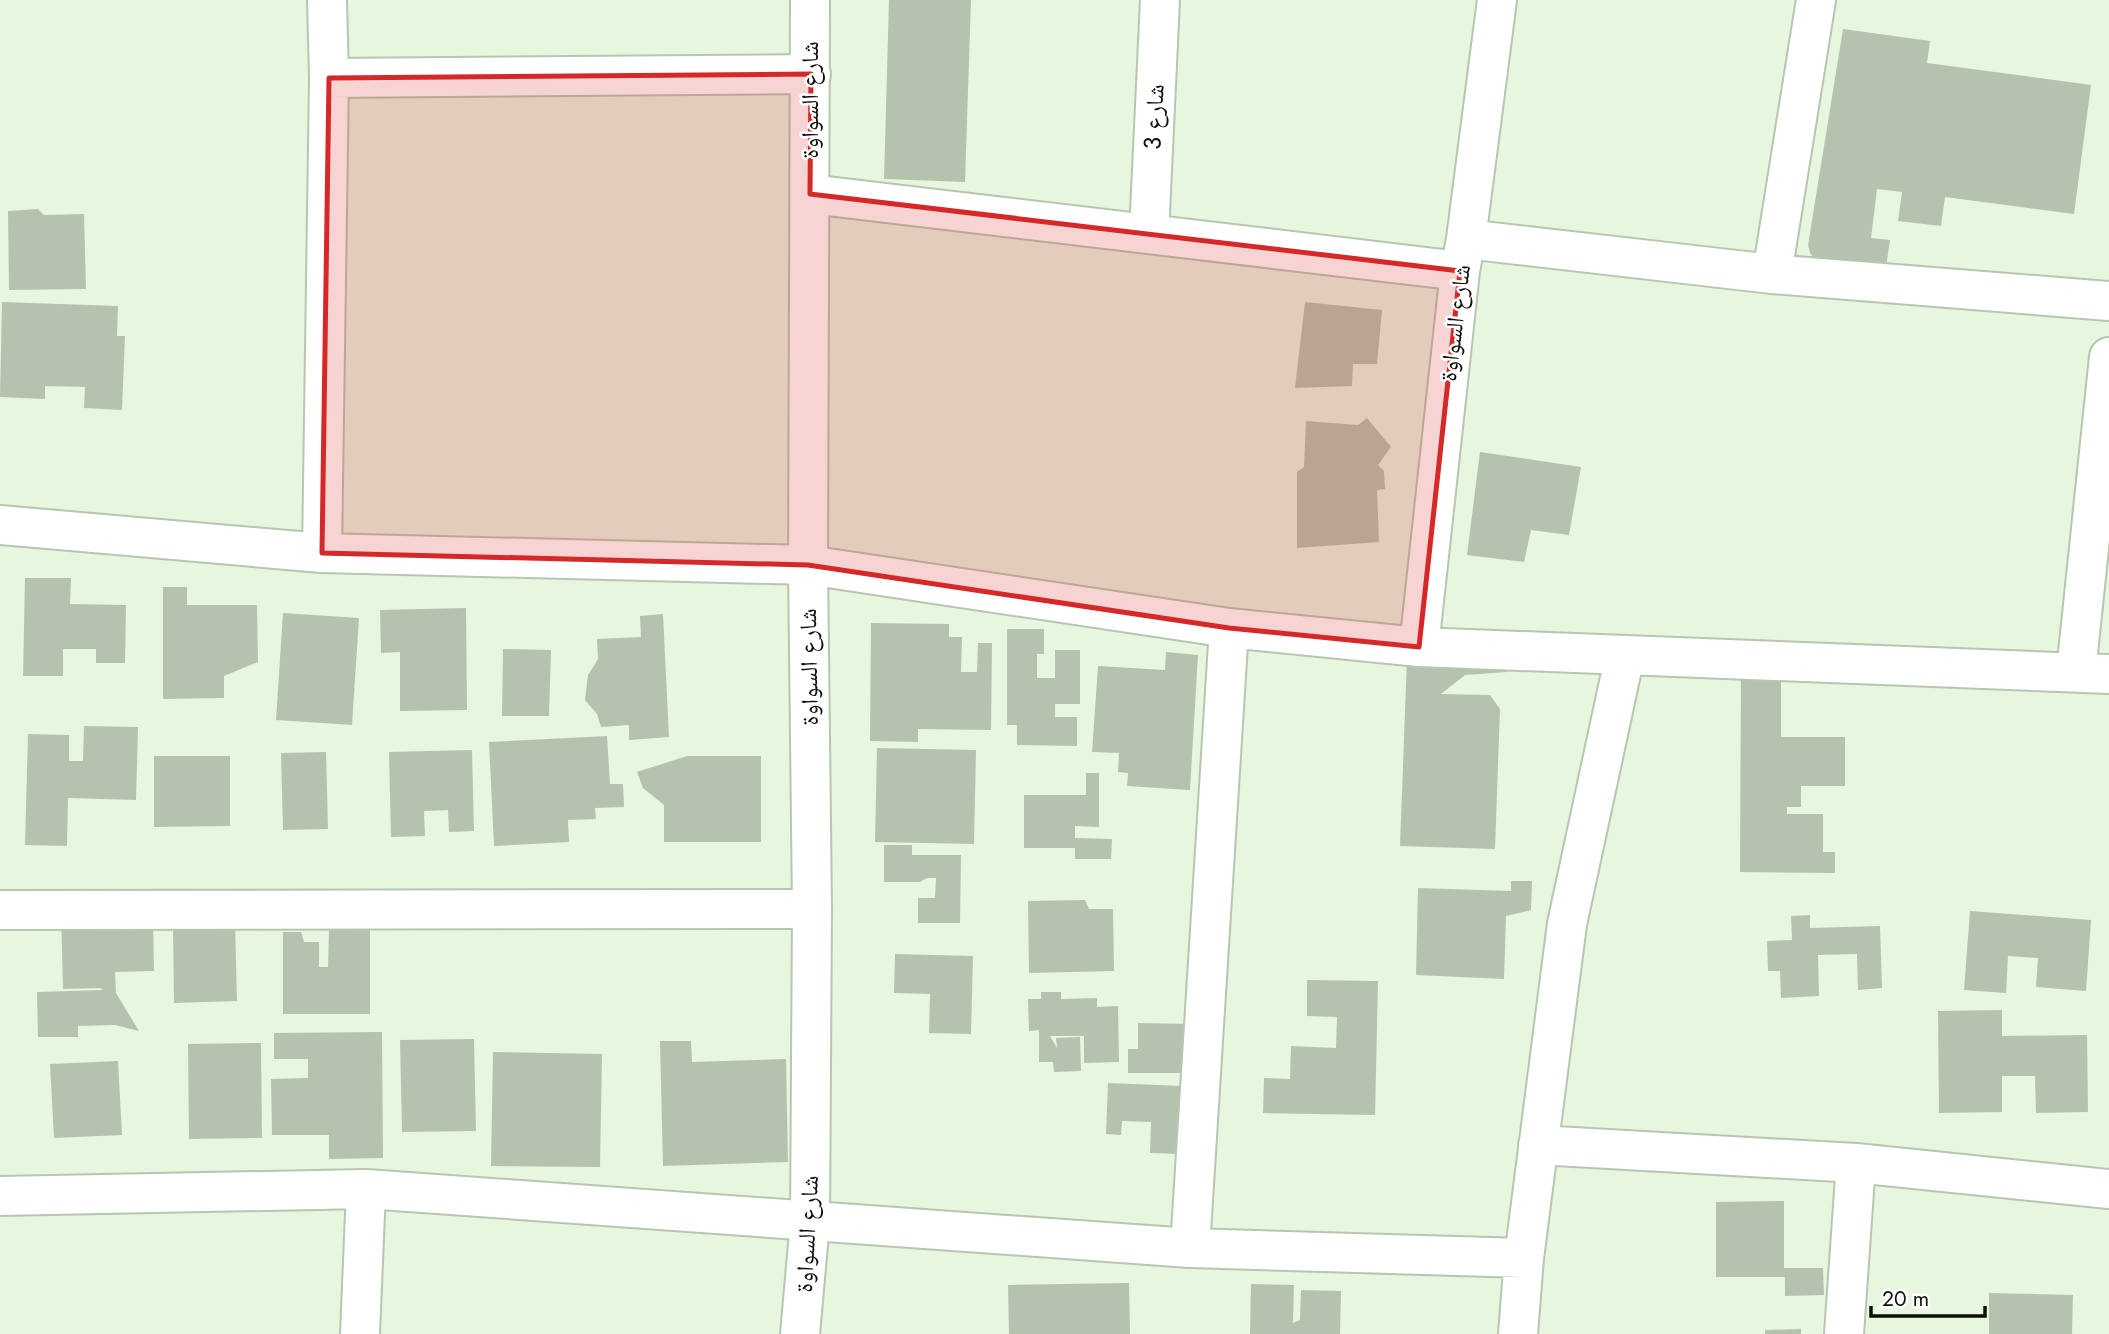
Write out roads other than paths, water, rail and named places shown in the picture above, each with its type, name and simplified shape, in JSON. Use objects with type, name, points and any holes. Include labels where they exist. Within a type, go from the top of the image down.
[{"type":"street","points":[[322,553],[329,78],[327,0]]},
{"type":"street","name":"شارع السواوة","points":[[800,1334],[810,1222],[810,0]]},
{"type":"street","name":"شارع 3","points":[[1149,234],[1160,0]]},
{"type":"street","name":"شارع السواوة","points":[[1419,648],[1463,255],[1497,0]]},
{"type":"street","points":[[1772,274],[1816,0]]},
{"type":"street","points":[[329,78],[811,74]]},
{"type":"street","points":[[810,194],[1149,234],[1772,274],[2109,301]]},
{"type":"street","points":[[0,525],[322,553],[808,565],[1229,628],[1419,648],[2093,673],[2109,357]]},
{"type":"street","points":[[1190,1248],[1229,628]]},
{"type":"street","points":[[1518,1334],[1524,1258],[1567,924],[1625,655]]},
{"type":"street","points":[[0,910],[812,909]]},
{"type":"street","points":[[1538,1145],[1856,1163],[2109,1189]]},
{"type":"street","points":[[1844,1334],[1856,1163]]},
{"type":"street","points":[[0,1196],[366,1189],[1190,1248],[1524,1258]]},
{"type":"street","points":[[360,1334],[366,1189]]}]
